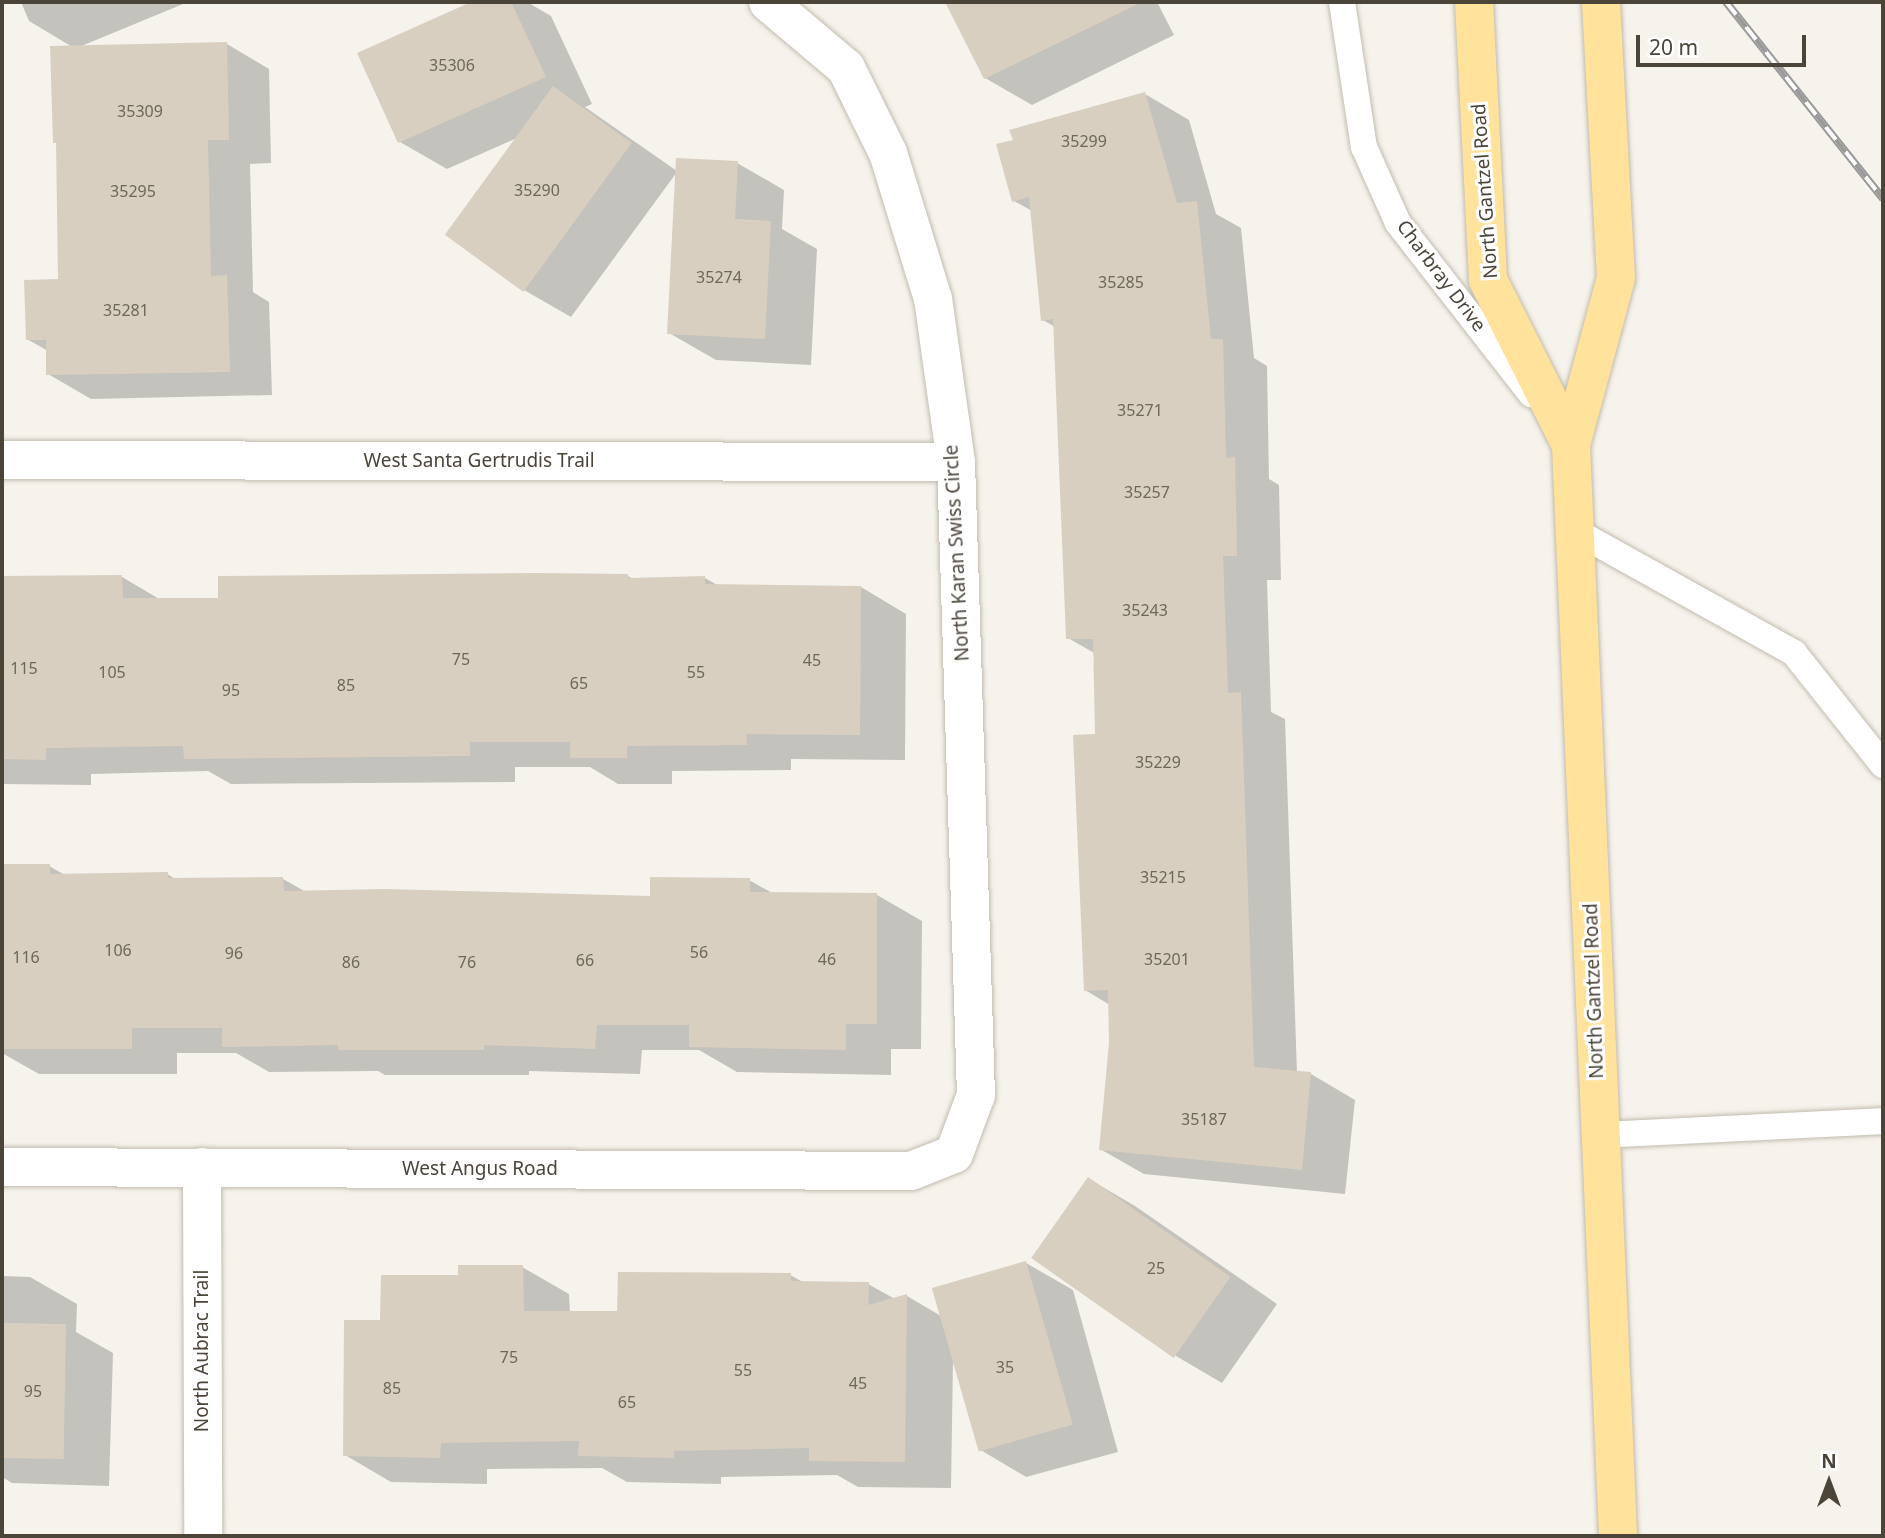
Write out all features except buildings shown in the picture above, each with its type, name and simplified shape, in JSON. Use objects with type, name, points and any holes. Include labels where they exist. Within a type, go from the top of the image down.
[{"type":"main road","name":"North Gantzel Road","points":[[1474,2],[1488,280],[1571,445]]},
{"type":"main road","name":"North Gantzel Road","points":[[1601,2],[1616,278],[1571,445],[1618,1536]]},
{"type":"street","name":"North Karan Swiss Circle","points":[[768,2],[846,68],[888,153],[933,299],[956,462],[976,1095],[954,1154]]},
{"type":"street","name":"West Santa Gertrudis Trail","points":[[2,460],[956,462]]},
{"type":"street","name":"West Angus Road","points":[[2,1167],[911,1171],[954,1154]]},
{"type":"street","name":"North Aubrac Trail","points":[[202,1167],[203,1536]]},
{"type":"lane","name":"Charbray Drive","points":[[1342,2],[1364,147],[1398,223],[1571,445]]},
{"type":"lane","points":[[1575,531],[1794,653],[1883,765]]},
{"type":"lane","points":[[1601,1135],[1883,1121]]},
{"type":"railway","points":[[1726,2],[1883,199]]}]
